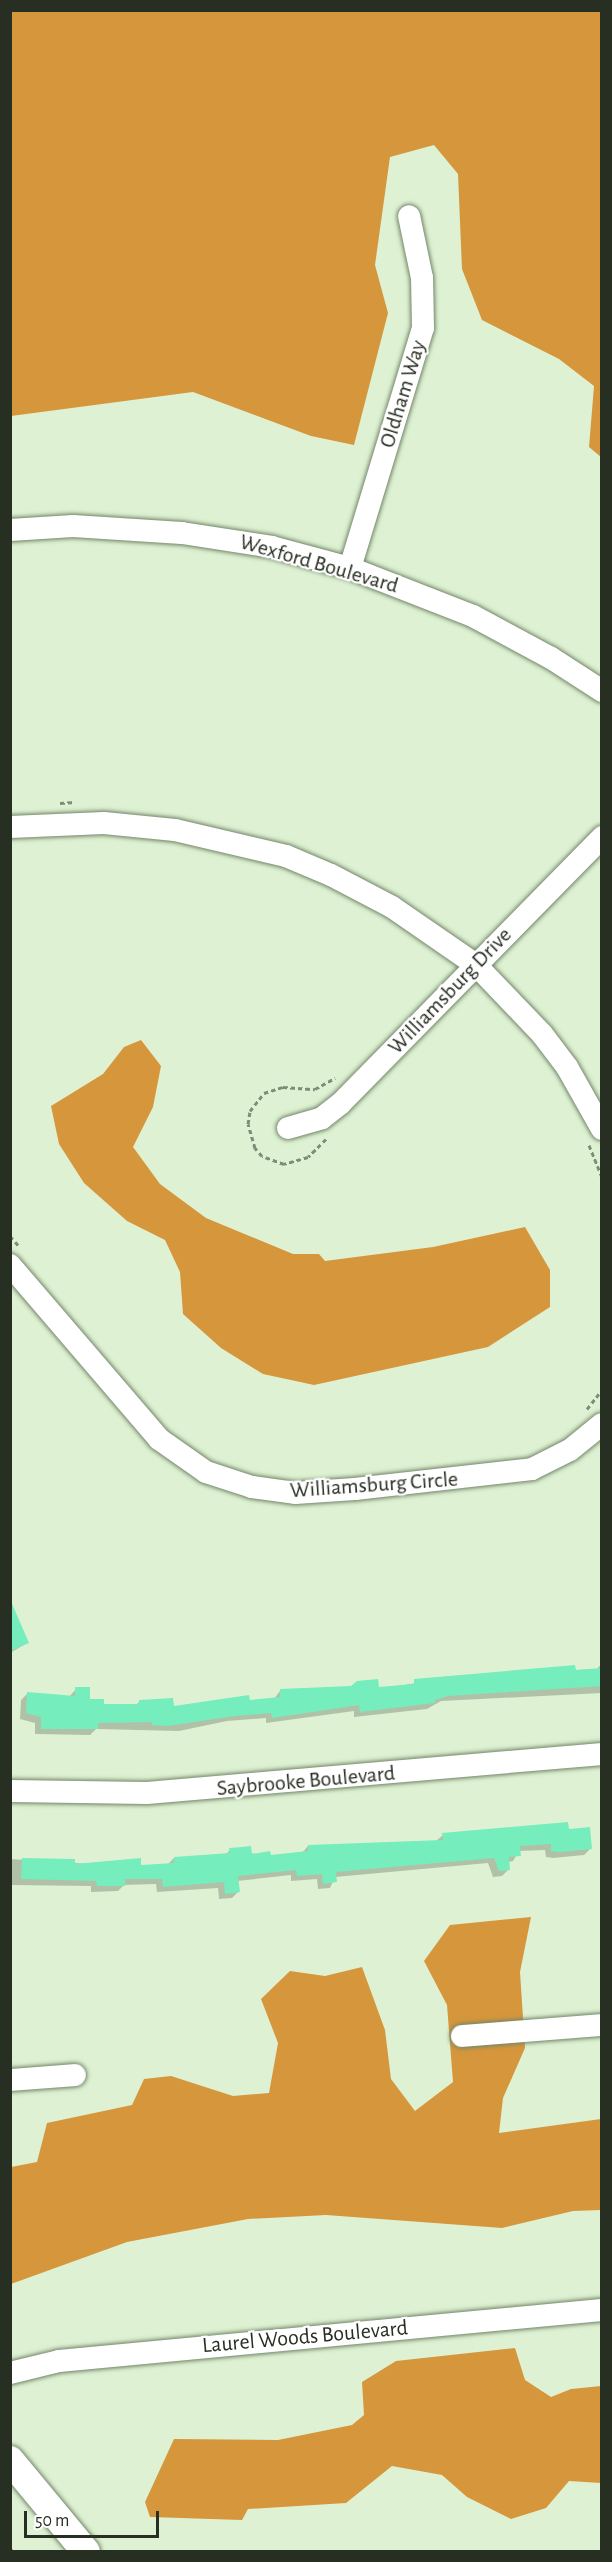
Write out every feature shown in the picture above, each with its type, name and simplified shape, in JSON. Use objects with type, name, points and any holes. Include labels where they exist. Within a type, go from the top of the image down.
[{"type":"main road","points":[[10,2460],[87,2552]]},
{"type":"street","name":"Oldham Way","points":[[350,568],[423,328],[422,278],[409,216]]},
{"type":"street","name":"Wexford Boulevard","points":[[10,531],[73,526],[182,533],[272,547],[350,568],[473,616],[551,658],[602,691]]},
{"type":"street","points":[[10,827],[78,823],[139,825],[204,835],[286,856],[331,874],[392,907],[476,965],[561,1058],[593,1133]]},
{"type":"street","name":"Williamsburg Drive","points":[[288,1128],[322,1118],[340,1102],[602,837]]},
{"type":"street","name":"Williamsburg Circle","points":[[18,1260],[159,1439],[206,1472],[252,1487],[295,1493],[355,1489],[532,1469],[570,1450],[592,1419]]},
{"type":"street","name":"Saybrooke Boulevard","points":[[10,1791],[147,1793],[602,1754]]},
{"type":"street","points":[[462,2036],[596,2026]]},
{"type":"street","points":[[10,2080],[75,2075]]},
{"type":"street","name":"Laurel Woods Boulevard","points":[[10,2373],[59,2361],[602,2310]]},
{"type":"path","points":[[333,1132],[308,1157],[284,1164],[262,1156],[255,1148],[248,1124],[250,1111],[264,1093],[283,1088],[315,1089],[340,1073]]},
{"type":"path","points":[[593,1133],[602,1178]]},
{"type":"path","points":[[10,1236],[18,1260]]},
{"type":"path","points":[[592,1419],[602,1390]]},
{"type":"path","points":[[10,2548],[13,2552]]},
{"type":"shaded area","points":[[10,11],[601,11],[601,457],[589,447],[594,386],[559,359],[482,320],[462,269],[458,174],[434,145],[390,157],[375,265],[388,313],[354,445],[311,436],[193,392],[11,416]]},
{"type":"shaded area","points":[[141,1040],[161,1066],[153,1107],[133,1147],[160,1184],[206,1218],[293,1254],[319,1254],[325,1261],[433,1247],[525,1227],[550,1270],[550,1307],[488,1347],[314,1385],[263,1374],[221,1348],[183,1314],[180,1272],[165,1240],[127,1221],[84,1183],[59,1144],[51,1106],[103,1074],[124,1047]]},
{"type":"shaded area","points":[[531,1917],[520,1972],[525,2048],[503,2098],[499,2133],[601,2119],[601,2210],[573,2211],[502,2228],[326,2215],[248,2219],[127,2242],[11,2284],[11,2167],[37,2162],[47,2123],[132,2105],[144,2079],[171,2076],[233,2096],[269,2093],[278,2043],[261,1999],[290,1971],[325,1976],[362,1967],[385,2030],[391,2079],[415,2111],[453,2082],[447,2005],[424,1961],[450,1925]]},
{"type":"shaded area","points":[[515,2348],[525,2380],[551,2397],[571,2389],[601,2386],[601,2483],[569,2481],[546,2508],[511,2519],[467,2497],[442,2475],[392,2466],[346,2503],[248,2509],[242,2520],[150,2517],[145,2502],[174,2439],[278,2440],[352,2425],[364,2415],[362,2382],[396,2361]]},
{"type":"building","points":[[10,1599],[29,1643],[10,1651]]},
{"type":"building","points":[[575,1665],[576,1670],[602,1668],[602,1686],[448,1696],[435,1700],[435,1703],[360,1712],[359,1705],[272,1718],[271,1713],[167,1726],[152,1725],[152,1722],[98,1723],[98,1729],[41,1729],[41,1717],[26,1713],[27,1692],[75,1696],[75,1687],[90,1687],[90,1699],[104,1699],[104,1704],[139,1704],[139,1700],[173,1698],[174,1706],[249,1695],[250,1700],[280,1697],[280,1689],[351,1686],[357,1681],[378,1679],[379,1687],[414,1684],[414,1679]]},
{"type":"building","points":[[568,1822],[569,1829],[590,1827],[592,1849],[560,1852],[551,1851],[551,1844],[520,1846],[521,1856],[509,1857],[510,1870],[499,1871],[494,1858],[336,1872],[337,1882],[323,1884],[322,1874],[297,1876],[296,1870],[238,1876],[240,1892],[225,1894],[224,1882],[163,1887],[162,1879],[125,1879],[125,1886],[97,1886],[96,1881],[21,1879],[22,1858],[75,1859],[75,1864],[141,1858],[141,1865],[174,1863],[174,1857],[230,1853],[229,1848],[251,1846],[252,1854],[270,1851],[271,1855],[308,1851],[308,1845],[443,1840],[442,1833]]}]
